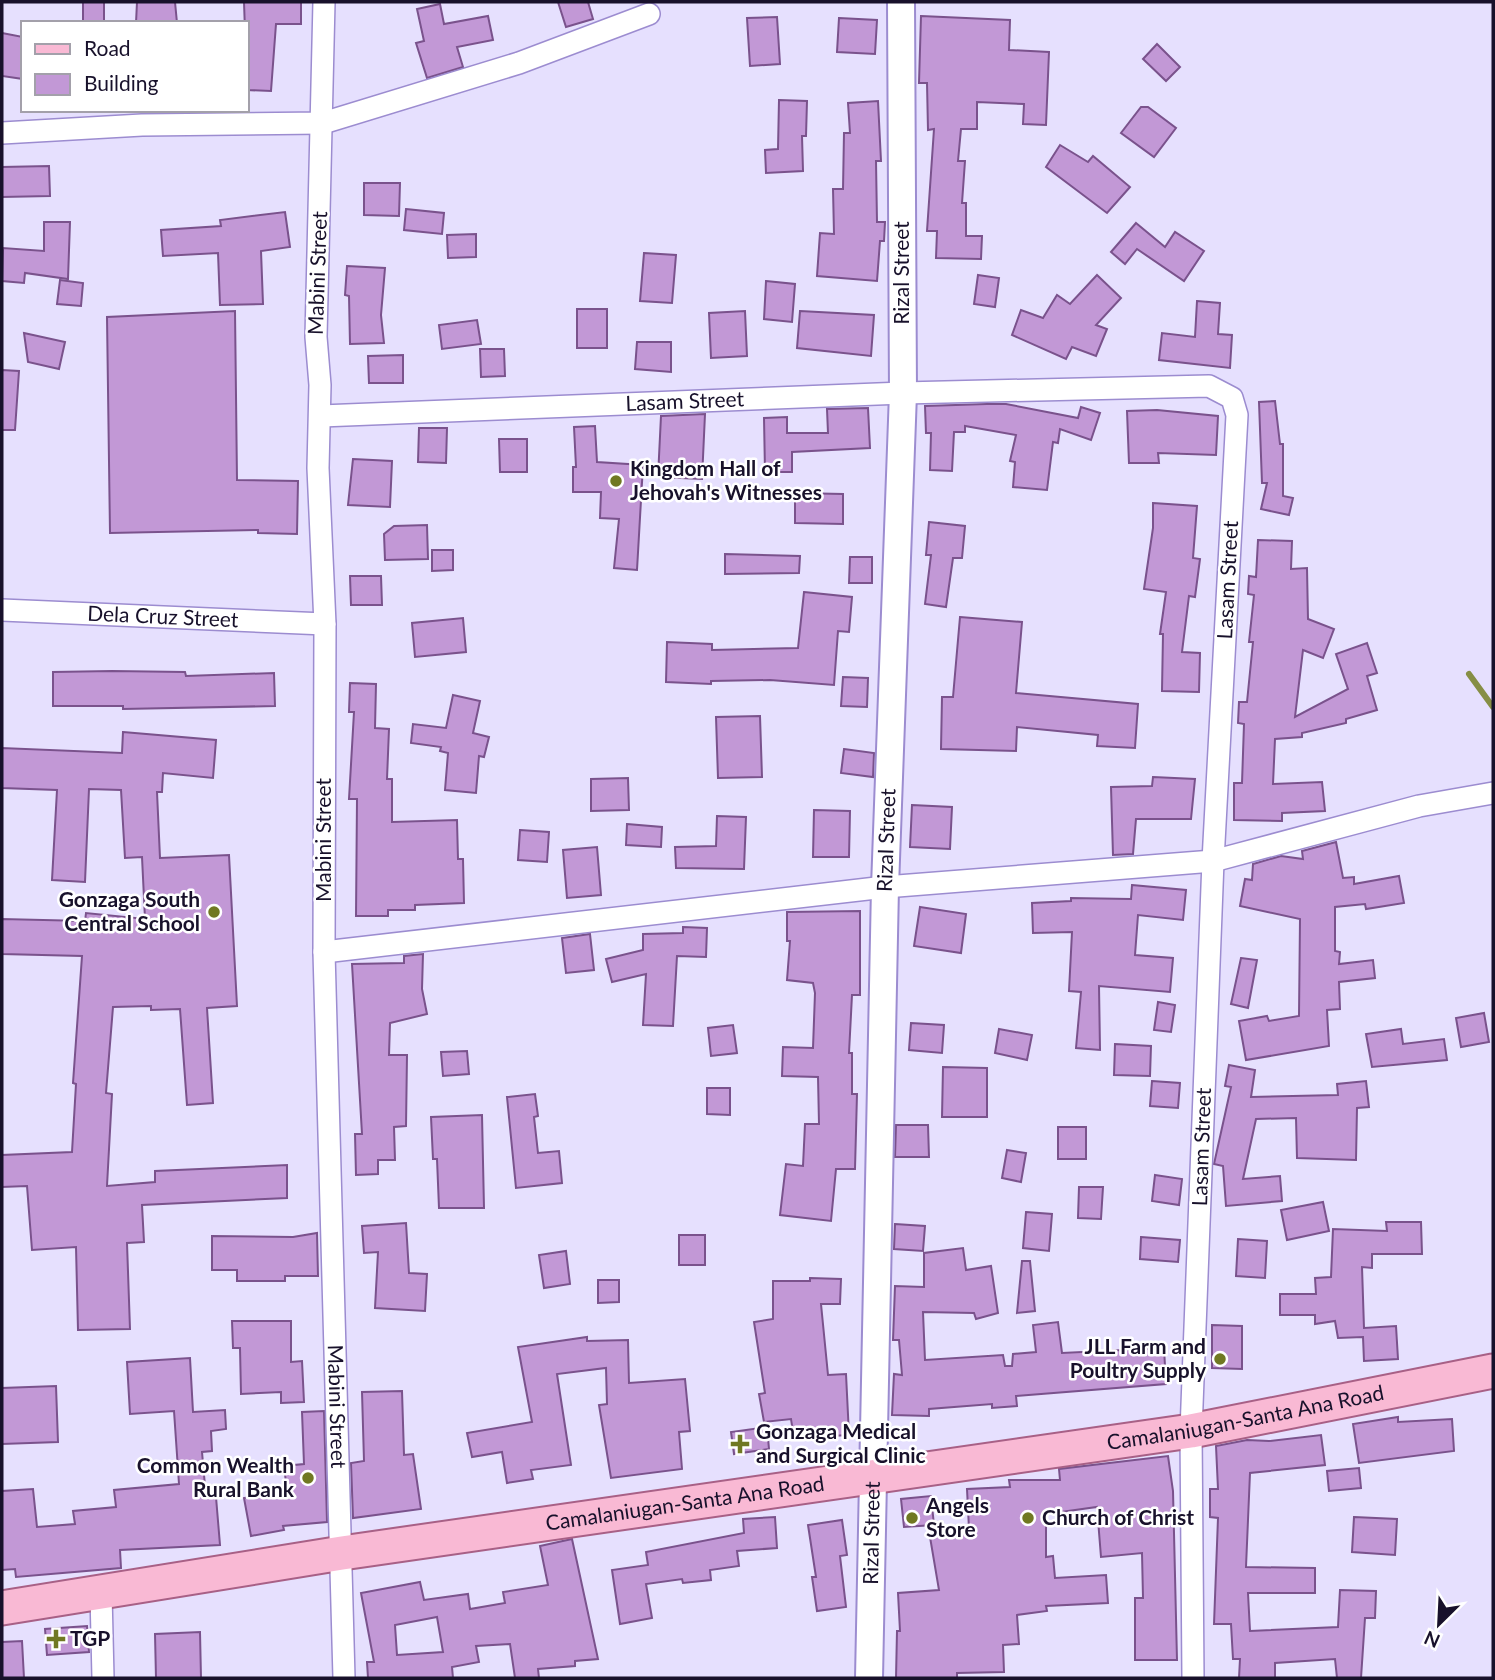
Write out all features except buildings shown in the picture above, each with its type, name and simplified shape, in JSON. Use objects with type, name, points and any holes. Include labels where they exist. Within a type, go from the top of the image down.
[{"type":"main road","name":"Camalaniugan-Santa Ana Road","points":[[2,1608],[342,1553],[1191,1431],[1493,1371]]},
{"type":"street","name":"Mabini Street","points":[[324,2],[316,337],[321,416],[318,468],[325,624],[324,952],[344,1678]]},
{"type":"street","name":"Rizal Street","points":[[869,1678],[885,887],[902,393],[901,2]]},
{"type":"street","points":[[2,133],[142,125],[323,123],[519,63],[649,14]]},
{"type":"street","name":"Lasam Street","points":[[321,416],[902,393],[1209,386],[1232,398],[1237,415],[1213,861],[1191,1431],[1193,1678]]},
{"type":"street","name":"Dela Cruz Street","points":[[2,610],[325,624]]},
{"type":"street","points":[[324,952],[885,887],[1213,861],[1419,806],[1493,793]]},
{"type":"street","points":[[101,1594],[103,1678]]},
{"type":"waterway","points":[[1469,674],[1493,707]]},
{"type":"place","name":"Kingdom Hall of Jehovah's Witnesses","points":[[616,481]]},
{"type":"place","name":"Gonzaga South Central School","points":[[214,912]]},
{"type":"place","name":"JLL Farm and Poultry Supply","points":[[1220,1359]]},
{"type":"place","name":"Gonzaga Medical and Surgical Clinic","points":[[740,1444]]},
{"type":"place","name":"Common Wealth Rural Bank","points":[[308,1478]]},
{"type":"place","name":"Angels Store","points":[[912,1518]]},
{"type":"place","name":"Church of Christ","points":[[1028,1518]]},
{"type":"place","name":"TGP","points":[[56,1639]]}]
